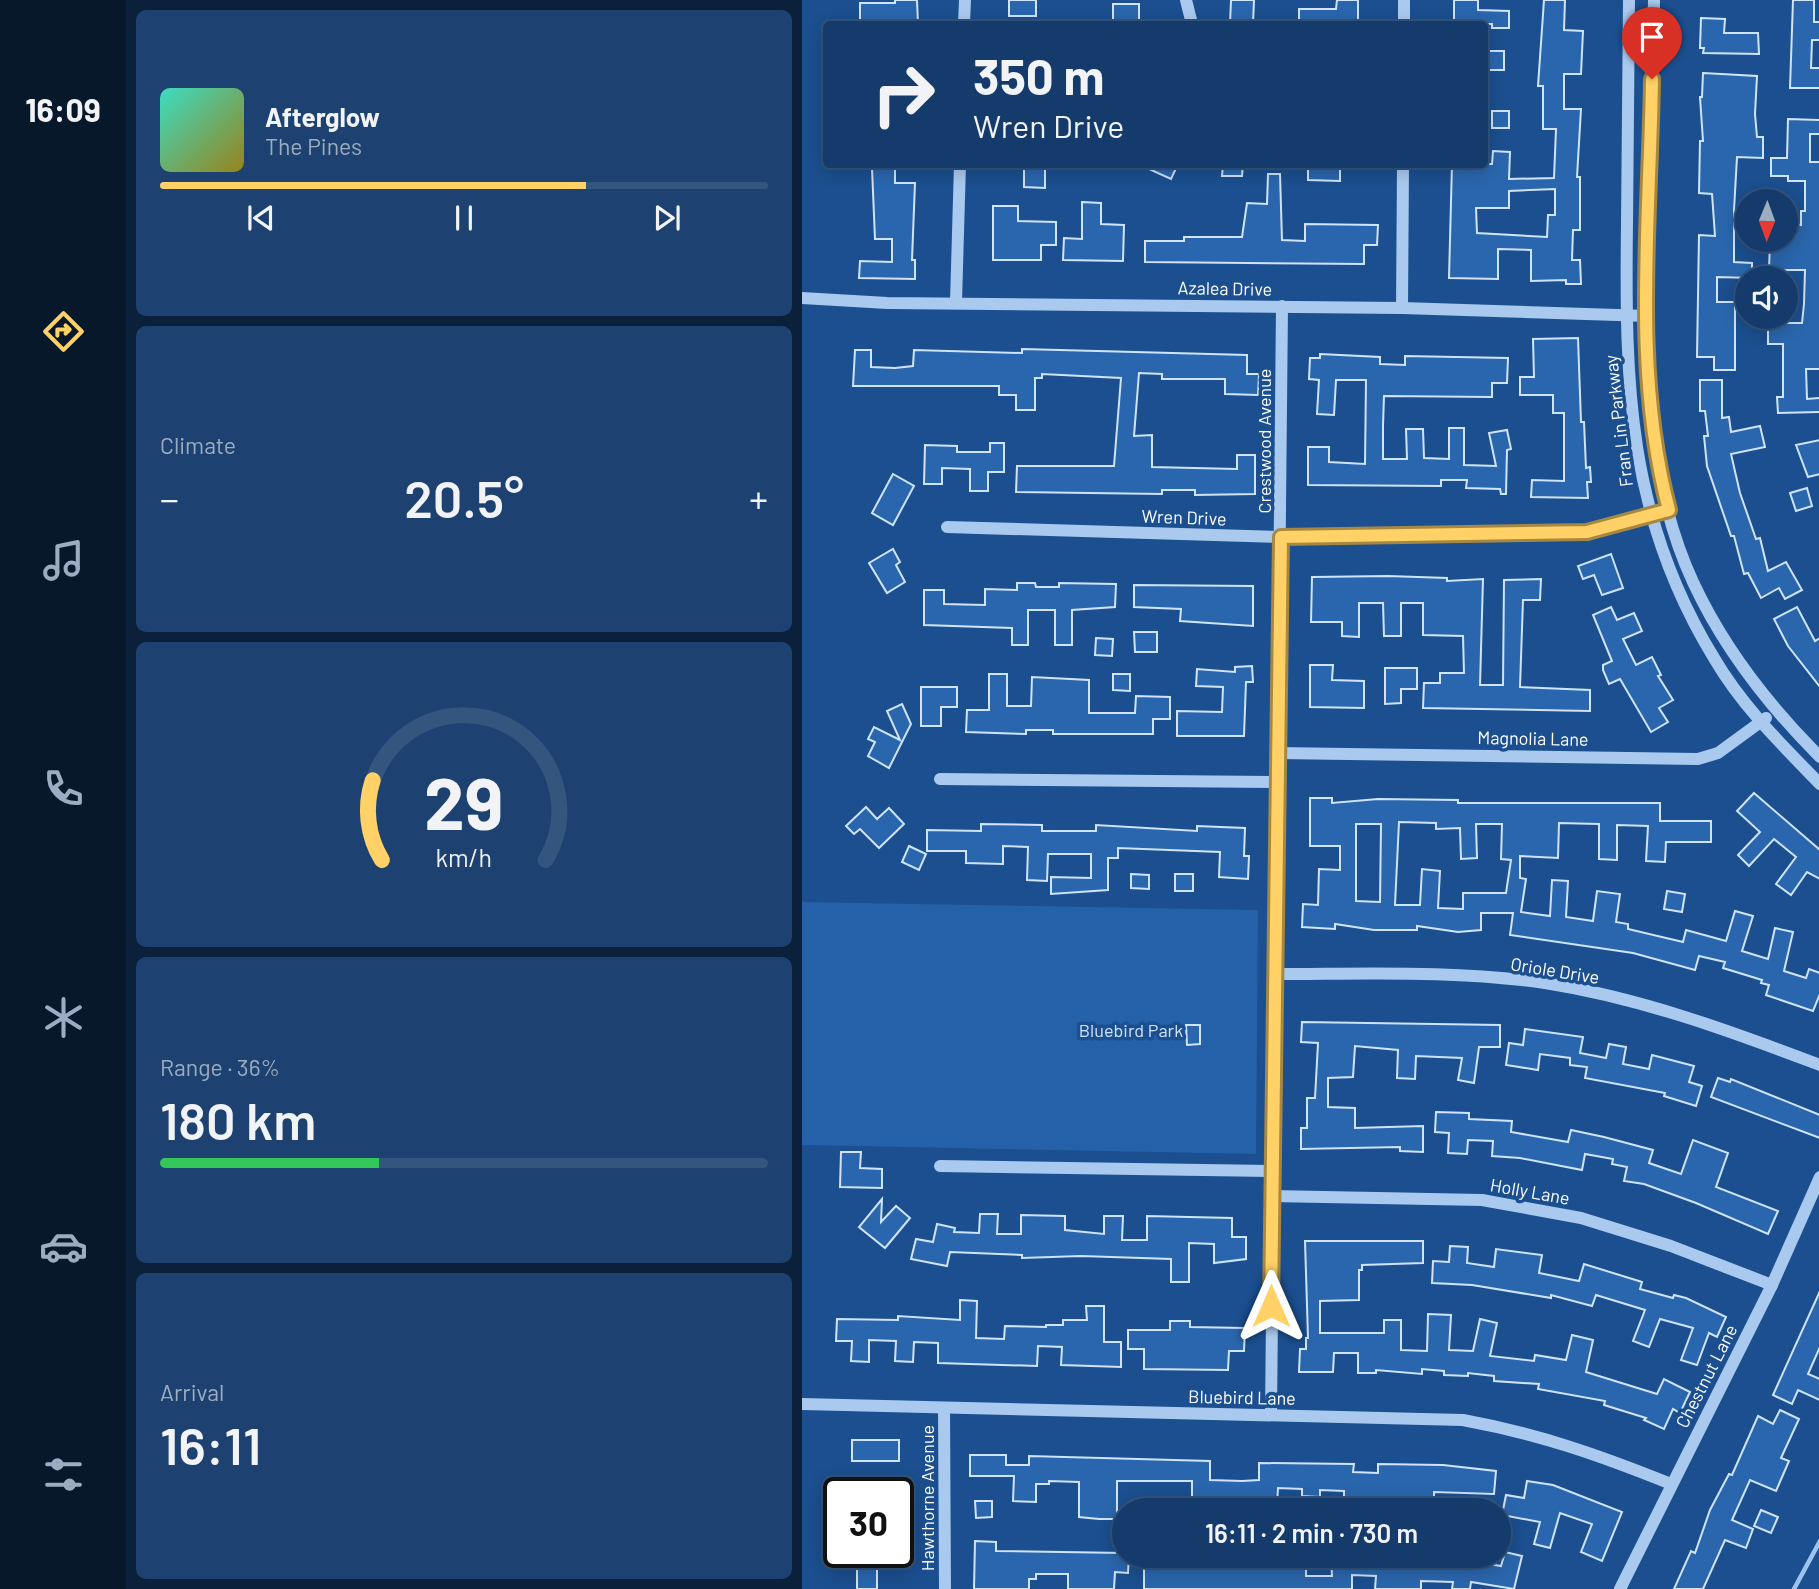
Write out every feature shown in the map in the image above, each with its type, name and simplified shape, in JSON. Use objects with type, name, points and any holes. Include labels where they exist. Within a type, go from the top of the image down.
[{"type":"street","points":[[964,21],[965,0]]},
{"type":"street","points":[[1186,0],[1191,21]]},
{"type":"street","points":[[1404,0],[1404,21]]},
{"type":"street","name":"Fran Lin Parkway","points":[[1629,0],[1627,384],[1638,465],[1649,515],[1676,587],[1714,659],[1760,723],[1819,783]]},
{"type":"street","name":"Fran Lin Parkway","points":[[1654,0],[1648,383],[1655,459],[1692,581],[1731,651],[1774,711],[1819,757]]},
{"type":"street","points":[[956,302],[960,168]]},
{"type":"street","points":[[1402,308],[1403,168]]},
{"type":"street","name":"Azalea Drive","points":[[802,298],[887,303],[1402,308],[1648,316]]},
{"type":"street","name":"Crestwood Avenue","points":[[1271,1415],[1271,1196],[1282,306]]},
{"type":"street","name":"Wren Drive","points":[[947,527],[1281,537],[1587,532],[1669,510]]},
{"type":"street","name":"Magnolia Lane","points":[[1277,753],[1699,759],[1717,753],[1774,711]]},
{"type":"street","points":[[940,779],[1276,782]]},
{"type":"street","name":"Oriole Drive","points":[[1274,974],[1443,974],[1545,983],[1638,1002],[1710,1023],[1819,1065]]},
{"type":"street","points":[[940,1166],[1272,1171]]},
{"type":"street","name":"Chestnut Lane","points":[[1620,1589],[1772,1285],[1819,1177]]},
{"type":"street","name":"Holly Lane","points":[[1271,1196],[1482,1200],[1581,1218],[1671,1245],[1772,1285]]},
{"type":"street","name":"Bluebird Lane","points":[[802,1404],[1463,1420],[1522,1431],[1582,1448],[1671,1484]]},
{"type":"street","name":"Hawthorne Avenue","points":[[944,1408],[944,1589]]},
{"type":"green space","name":"Bluebird Park","points":[[802,902],[1258,910],[1256,1154],[802,1145]]},
{"type":"building","points":[[895,0],[917,0],[918,21],[860,21],[860,3],[895,3]]},
{"type":"building","points":[[1009,0],[1036,0],[1036,16],[1009,16]]},
{"type":"building","points":[[1231,0],[1254,0],[1253,21],[1230,21]]},
{"type":"building","points":[[1337,0],[1358,0],[1358,21],[1299,20],[1299,9],[1336,9]]},
{"type":"building","points":[[1454,0],[1478,0],[1478,10],[1509,11],[1509,28],[1492,28],[1488,21],[1454,21]]},
{"type":"building","points":[[1544,0],[1565,0],[1564,30],[1583,31],[1581,74],[1564,74],[1564,109],[1581,109],[1577,177],[1580,177],[1580,230],[1573,230],[1572,260],[1580,260],[1581,284],[1566,284],[1566,280],[1531,281],[1531,250],[1498,249],[1498,279],[1449,278],[1452,168],[1488,168],[1488,164],[1492,164],[1493,151],[1510,152],[1509,179],[1554,178],[1556,129],[1543,129],[1543,86],[1538,86]],"holes":[[[1555,189],[1555,215],[1548,215],[1547,237],[1477,233],[1476,208],[1509,208],[1509,191]]]},
{"type":"building","points":[[1793,0],[1814,0],[1814,22],[1820,22],[1820,40],[1812,40],[1811,68],[1820,68],[1820,88],[1790,88]]},
{"type":"building","points":[[1113,4],[1139,4],[1139,21],[1113,21]]},
{"type":"building","points":[[1701,18],[1725,19],[1724,33],[1758,33],[1759,54],[1703,53],[1704,48],[1700,48]]},
{"type":"building","points":[[1488,51],[1504,51],[1504,70],[1488,70]]},
{"type":"building","points":[[1703,73],[1757,76],[1755,114],[1757,137],[1763,137],[1763,158],[1737,157],[1734,210],[1734,262],[1752,263],[1752,266],[1735,266],[1735,278],[1717,277],[1717,302],[1735,302],[1735,370],[1714,370],[1714,357],[1697,357],[1699,235],[1715,236],[1712,194],[1699,193],[1700,141],[1703,141]]},
{"type":"building","points":[[1492,111],[1509,111],[1509,128],[1492,128]]},
{"type":"building","points":[[1788,119],[1820,120],[1820,134],[1810,134],[1810,162],[1820,162],[1820,369],[1806,369],[1807,399],[1820,398],[1820,412],[1778,413],[1777,397],[1783,397],[1783,344],[1768,344],[1768,329],[1798,329],[1798,323],[1802,323],[1804,304],[1805,270],[1798,270],[1798,266],[1769,266],[1770,252],[1798,252],[1798,224],[1801,225],[1801,211],[1805,211],[1805,181],[1788,181],[1788,176],[1771,176],[1771,158],[1787,158]]},
{"type":"building","points":[[872,168],[895,169],[895,183],[915,183],[912,260],[915,260],[915,279],[859,278],[860,261],[892,262],[892,239],[875,239]]},
{"type":"building","points":[[1024,168],[1045,168],[1045,188],[1024,187]]},
{"type":"building","points":[[1147,168],[1176,168],[1171,179]]},
{"type":"building","points":[[1223,168],[1243,168],[1242,176],[1222,176]]},
{"type":"building","points":[[1308,168],[1340,168],[1340,181],[1308,180]]},
{"type":"building","points":[[1268,174],[1280,174],[1282,240],[1305,241],[1305,224],[1378,225],[1377,245],[1364,245],[1364,264],[1145,262],[1145,241],[1184,241],[1184,237],[1242,237],[1247,203],[1267,204]]},
{"type":"building","points":[[1082,202],[1101,203],[1101,224],[1124,225],[1123,261],[1063,260],[1064,238],[1082,239]]},
{"type":"building","points":[[993,206],[1018,206],[1018,221],[1056,222],[1056,245],[1041,245],[1041,260],[993,260]]},
{"type":"building","points":[[1578,338],[1581,422],[1584,422],[1586,468],[1590,467],[1591,482],[1587,482],[1588,498],[1531,497],[1532,480],[1564,481],[1564,413],[1553,413],[1553,395],[1520,395],[1520,377],[1534,377],[1533,339]]},
{"type":"building","points":[[1022,349],[1247,355],[1247,374],[1259,374],[1258,395],[1225,394],[1225,379],[1162,379],[1162,374],[1139,373],[1134,436],[1152,435],[1152,467],[1237,469],[1237,455],[1255,455],[1255,494],[1195,495],[1195,490],[1162,490],[1162,494],[1016,492],[1017,466],[1114,466],[1121,378],[1042,374],[1042,378],[1035,378],[1035,410],[1016,410],[1016,395],[999,395],[999,386],[853,386],[855,350],[871,350],[871,367],[895,368],[913,366],[914,350],[1022,353]]},
{"type":"building","points":[[1320,354],[1380,357],[1380,364],[1405,365],[1405,356],[1508,358],[1507,383],[1492,383],[1492,397],[1384,396],[1383,426],[1383,459],[1407,459],[1406,429],[1423,429],[1424,458],[1449,459],[1449,428],[1464,428],[1464,465],[1496,466],[1489,433],[1507,430],[1511,449],[1507,450],[1506,494],[1501,494],[1500,489],[1466,488],[1467,480],[1441,480],[1441,486],[1308,485],[1308,447],[1329,447],[1329,462],[1365,464],[1366,380],[1336,380],[1334,415],[1317,414],[1319,380],[1309,379],[1310,358],[1320,358]]},
{"type":"building","points":[[1700,380],[1722,380],[1722,418],[1729,417],[1731,432],[1760,426],[1765,447],[1731,454],[1740,493],[1756,539],[1760,538],[1768,571],[1786,562],[1802,590],[1785,599],[1779,588],[1761,598],[1748,573],[1744,574],[1734,536],[1731,536],[1707,466],[1704,436],[1708,436],[1705,411],[1700,411]]},
{"type":"building","points":[[1820,440],[1820,474],[1808,477],[1796,445]]},
{"type":"building","points":[[990,443],[1004,443],[1004,472],[988,472],[988,491],[970,491],[970,469],[942,468],[942,484],[924,484],[925,445],[957,446],[957,452],[990,452]]},
{"type":"building","points":[[893,474],[914,486],[893,525],[872,513]]},
{"type":"building","points":[[1807,488],[1812,506],[1796,511],[1790,493]]},
{"type":"building","points":[[893,549],[900,562],[896,565],[905,582],[887,593],[869,563]]},
{"type":"building","points":[[1611,554],[1623,588],[1602,595],[1594,575],[1583,579],[1578,566]]},
{"type":"building","points":[[1312,577],[1447,578],[1447,581],[1483,579],[1480,685],[1503,685],[1504,580],[1541,579],[1540,600],[1523,600],[1520,687],[1590,690],[1590,711],[1423,708],[1424,683],[1440,683],[1440,673],[1464,673],[1463,636],[1423,635],[1423,603],[1401,603],[1401,636],[1384,636],[1383,603],[1359,603],[1359,637],[1342,636],[1342,622],[1311,622]]},
{"type":"building","points":[[1017,583],[1035,583],[1036,587],[1059,587],[1059,583],[1116,584],[1115,607],[1072,610],[1072,645],[1055,645],[1055,610],[1028,610],[1028,645],[1012,645],[1012,628],[924,625],[924,590],[944,590],[944,604],[985,605],[985,589],[1017,590]]},
{"type":"building","points":[[1134,585],[1253,586],[1253,626],[1180,621],[1181,609],[1134,607]]},
{"type":"building","points":[[1611,607],[1617,620],[1634,613],[1642,631],[1623,639],[1636,665],[1652,657],[1661,675],[1658,676],[1673,700],[1659,708],[1668,722],[1651,732],[1620,679],[1609,684],[1603,670],[1603,665],[1612,661],[1593,615]]},
{"type":"building","points":[[1797,607],[1815,641],[1820,638],[1820,687],[1788,646],[1774,619]]},
{"type":"building","points":[[1134,632],[1157,632],[1157,652],[1135,652]]},
{"type":"building","points":[[1096,638],[1113,639],[1112,656],[1095,655]]},
{"type":"building","points":[[1310,665],[1333,665],[1332,680],[1364,681],[1364,708],[1310,707]]},
{"type":"building","points":[[1252,666],[1253,682],[1246,682],[1244,736],[1177,736],[1177,711],[1222,712],[1223,687],[1196,686],[1197,669],[1235,672],[1235,667]]},
{"type":"building","points":[[1385,668],[1417,668],[1417,689],[1401,689],[1401,703],[1385,704]]},
{"type":"building","points":[[989,674],[1007,674],[1007,706],[1031,706],[1032,677],[1089,680],[1089,713],[1135,713],[1136,696],[1170,697],[1170,719],[1153,719],[1153,734],[1053,734],[1053,730],[1026,730],[1026,734],[966,732],[967,710],[989,710]]},
{"type":"building","points":[[1113,674],[1130,674],[1130,691],[1113,690]]},
{"type":"building","points":[[921,687],[957,687],[957,707],[941,707],[941,726],[921,726]]},
{"type":"building","points":[[902,704],[911,724],[889,768],[868,756],[875,742],[868,739],[874,727],[900,740],[887,711]]},
{"type":"building","points":[[1754,793],[1820,850],[1820,879],[1807,872],[1791,895],[1776,884],[1796,857],[1774,839],[1749,866],[1738,855],[1760,832],[1737,811]]},
{"type":"building","points":[[1310,798],[1332,798],[1332,803],[1378,799],[1458,800],[1458,803],[1660,803],[1660,821],[1711,821],[1711,842],[1666,842],[1665,862],[1646,861],[1648,826],[1617,825],[1617,860],[1599,859],[1599,824],[1559,823],[1558,858],[1520,856],[1520,878],[1526,879],[1521,912],[1550,916],[1552,880],[1568,881],[1566,917],[1593,921],[1597,891],[1620,894],[1616,922],[1628,924],[1628,929],[1683,942],[1686,930],[1726,941],[1735,911],[1753,916],[1742,951],[1768,959],[1775,928],[1793,932],[1784,971],[1806,978],[1809,969],[1820,973],[1820,994],[1813,1011],[1766,995],[1769,985],[1761,983],[1762,980],[1723,968],[1725,962],[1699,956],[1695,970],[1633,953],[1510,935],[1513,913],[1481,913],[1481,930],[1458,932],[1417,926],[1417,930],[1374,930],[1335,924],[1335,929],[1302,927],[1303,904],[1318,905],[1319,869],[1340,870],[1340,846],[1310,846]],"holes":[[[1399,822],[1436,823],[1436,829],[1460,828],[1461,859],[1477,858],[1476,824],[1502,824],[1501,859],[1511,860],[1506,893],[1463,893],[1463,909],[1438,908],[1440,871],[1422,869],[1420,905],[1395,905]],[[1356,824],[1381,824],[1380,902],[1356,901]]]},
{"type":"building","points":[[866,807],[877,819],[889,808],[904,824],[879,848],[860,829],[854,834],[846,826]]},
{"type":"building","points":[[981,824],[1042,825],[1042,831],[1096,831],[1096,825],[1197,831],[1197,826],[1245,828],[1244,856],[1249,856],[1248,879],[1219,877],[1220,852],[1118,848],[1118,858],[1108,858],[1108,890],[1051,894],[1051,877],[1091,878],[1091,854],[1048,854],[1047,881],[1027,880],[1028,847],[1003,846],[1003,864],[966,863],[966,851],[927,851],[927,830],[981,831]]},
{"type":"building","points":[[909,846],[926,854],[919,870],[902,862]]},
{"type":"building","points":[[1131,874],[1149,875],[1149,889],[1131,888]]},
{"type":"building","points":[[1175,874],[1193,874],[1193,891],[1175,891]]},
{"type":"building","points":[[1667,891],[1685,894],[1682,912],[1664,909]]},
{"type":"building","points":[[1302,1022],[1500,1025],[1500,1047],[1479,1047],[1474,1083],[1458,1080],[1462,1058],[1416,1056],[1415,1079],[1397,1078],[1398,1050],[1355,1046],[1353,1077],[1328,1078],[1328,1107],[1355,1108],[1355,1128],[1423,1126],[1423,1152],[1400,1151],[1400,1147],[1301,1149],[1301,1128],[1307,1128],[1307,1098],[1315,1098],[1318,1043],[1301,1042]]},
{"type":"building","points":[[1186,1025],[1200,1025],[1200,1044],[1187,1045]]},
{"type":"building","points":[[1525,1029],[1583,1037],[1580,1053],[1606,1058],[1609,1044],[1626,1047],[1623,1064],[1649,1069],[1652,1055],[1694,1066],[1689,1082],[1702,1086],[1696,1106],[1664,1096],[1665,1093],[1585,1078],[1587,1067],[1570,1065],[1570,1058],[1540,1054],[1538,1070],[1506,1065],[1509,1043],[1523,1045]]},
{"type":"building","points":[[1718,1078],[1730,1082],[1731,1079],[1820,1115],[1820,1138],[1711,1097]]},
{"type":"building","points":[[1436,1112],[1469,1113],[1469,1119],[1512,1121],[1511,1132],[1568,1142],[1571,1130],[1604,1137],[1653,1150],[1649,1163],[1681,1174],[1693,1140],[1728,1153],[1716,1187],[1778,1211],[1768,1234],[1696,1203],[1644,1184],[1624,1181],[1627,1167],[1612,1164],[1613,1159],[1585,1154],[1582,1170],[1520,1158],[1492,1156],[1493,1141],[1468,1140],[1467,1154],[1448,1153],[1449,1133],[1435,1132]]},
{"type":"building","points":[[841,1152],[861,1152],[860,1168],[882,1169],[882,1188],[840,1187]]},
{"type":"building","points":[[882,1199],[881,1222],[896,1206],[910,1218],[885,1248],[859,1227]]},
{"type":"building","points":[[980,1214],[998,1214],[997,1234],[1021,1234],[1021,1215],[1065,1216],[1065,1230],[1104,1234],[1104,1216],[1123,1216],[1122,1240],[1147,1240],[1147,1216],[1232,1218],[1232,1237],[1246,1237],[1246,1259],[1214,1263],[1214,1244],[1189,1243],[1189,1282],[1171,1282],[1171,1259],[1081,1256],[1022,1258],[1022,1255],[950,1252],[947,1266],[911,1259],[916,1239],[933,1242],[937,1224],[955,1228],[954,1232],[979,1233]]},
{"type":"building","points":[[1305,1241],[1423,1241],[1423,1263],[1362,1265],[1362,1270],[1359,1270],[1359,1300],[1320,1301],[1320,1333],[1384,1333],[1384,1320],[1401,1320],[1401,1350],[1427,1351],[1428,1314],[1451,1315],[1449,1350],[1473,1351],[1480,1319],[1497,1323],[1490,1356],[1534,1361],[1535,1355],[1566,1360],[1572,1335],[1593,1340],[1586,1372],[1657,1394],[1664,1379],[1690,1392],[1680,1413],[1673,1409],[1664,1429],[1644,1420],[1646,1418],[1604,1405],[1605,1401],[1538,1389],[1539,1384],[1494,1381],[1494,1376],[1468,1373],[1468,1376],[1444,1375],[1444,1371],[1422,1369],[1422,1374],[1376,1370],[1376,1373],[1358,1373],[1358,1353],[1334,1353],[1333,1372],[1299,1372],[1300,1349],[1306,1349],[1308,1338]]},
{"type":"building","points":[[1450,1246],[1468,1247],[1467,1263],[1494,1267],[1496,1249],[1542,1255],[1539,1273],[1579,1281],[1584,1264],[1642,1282],[1640,1289],[1673,1298],[1674,1295],[1686,1298],[1726,1317],[1717,1337],[1709,1333],[1697,1365],[1681,1360],[1693,1328],[1660,1319],[1649,1347],[1633,1341],[1645,1310],[1596,1295],[1592,1306],[1551,1295],[1551,1298],[1472,1285],[1432,1283],[1433,1261],[1449,1262]]},
{"type":"building","points":[[1820,1291],[1820,1347],[1808,1374],[1820,1379],[1820,1400],[1798,1390],[1792,1404],[1773,1395]]},
{"type":"building","points":[[960,1300],[977,1301],[976,1338],[1004,1339],[1005,1326],[1046,1327],[1063,1325],[1063,1320],[1087,1320],[1086,1306],[1104,1306],[1104,1342],[1121,1342],[1121,1367],[1061,1365],[1062,1347],[1038,1346],[1037,1366],[938,1363],[938,1343],[914,1342],[913,1362],[895,1361],[896,1341],[869,1340],[869,1362],[851,1361],[852,1341],[836,1341],[837,1319],[898,1320],[898,1316],[960,1320]]},
{"type":"building","points":[[1170,1321],[1190,1321],[1190,1327],[1245,1328],[1244,1351],[1229,1351],[1228,1370],[1144,1369],[1144,1349],[1128,1349],[1128,1330],[1170,1330]]},
{"type":"building","points":[[1780,1410],[1799,1419],[1781,1458],[1789,1461],[1776,1491],[1750,1480],[1732,1520],[1753,1529],[1746,1548],[1725,1540],[1703,1589],[1674,1589],[1691,1551],[1695,1553],[1710,1510],[1729,1474],[1732,1475],[1758,1416],[1773,1424]]},
{"type":"building","points":[[852,1440],[899,1440],[899,1461],[852,1461]]},
{"type":"building","points":[[970,1455],[1006,1455],[1006,1465],[1029,1465],[1029,1456],[1210,1461],[1210,1480],[1242,1481],[1259,1480],[1259,1463],[1354,1464],[1353,1472],[1378,1473],[1378,1464],[1443,1465],[1496,1471],[1494,1494],[1434,1492],[1434,1498],[1344,1498],[1344,1491],[1320,1490],[1320,1497],[1302,1496],[1302,1489],[1278,1488],[1277,1498],[1192,1498],[1192,1481],[1117,1481],[1117,1498],[1112,1498],[1112,1519],[1079,1517],[1079,1482],[1049,1481],[1049,1484],[1036,1484],[1036,1502],[1013,1501],[1014,1476],[970,1476]]},
{"type":"building","points":[[1527,1481],[1553,1485],[1622,1512],[1602,1561],[1581,1552],[1592,1524],[1560,1513],[1550,1548],[1534,1544],[1540,1522],[1511,1517],[1511,1498],[1505,1498],[1506,1495],[1524,1498]]},
{"type":"building","points":[[975,1501],[992,1501],[992,1517],[976,1518]]},
{"type":"building","points":[[1761,1510],[1778,1517],[1771,1533],[1754,1526]]},
{"type":"building","points":[[975,1541],[996,1542],[996,1551],[1112,1553],[1112,1568],[1128,1568],[1128,1573],[1115,1572],[1114,1589],[1068,1589],[1068,1574],[1036,1574],[1036,1579],[1029,1579],[1029,1589],[974,1589]]},
{"type":"building","points":[[1511,1553],[1522,1556],[1514,1589],[1471,1582],[1470,1589],[1452,1589],[1453,1582],[1421,1581],[1421,1589],[1375,1589],[1376,1576],[1352,1575],[1352,1589],[1144,1589],[1144,1568],[1306,1568],[1306,1576],[1332,1576],[1332,1568],[1511,1568]]},
{"type":"building","points":[[857,1568],[877,1568],[877,1589],[857,1589]]},
{"type":"waterway","points":[[1794,1589],[1820,1541]]},
{"type":"route","points":[[1271,1306],[1281,537],[1587,532],[1669,510],[1655,459],[1648,383],[1652,79]]}]
